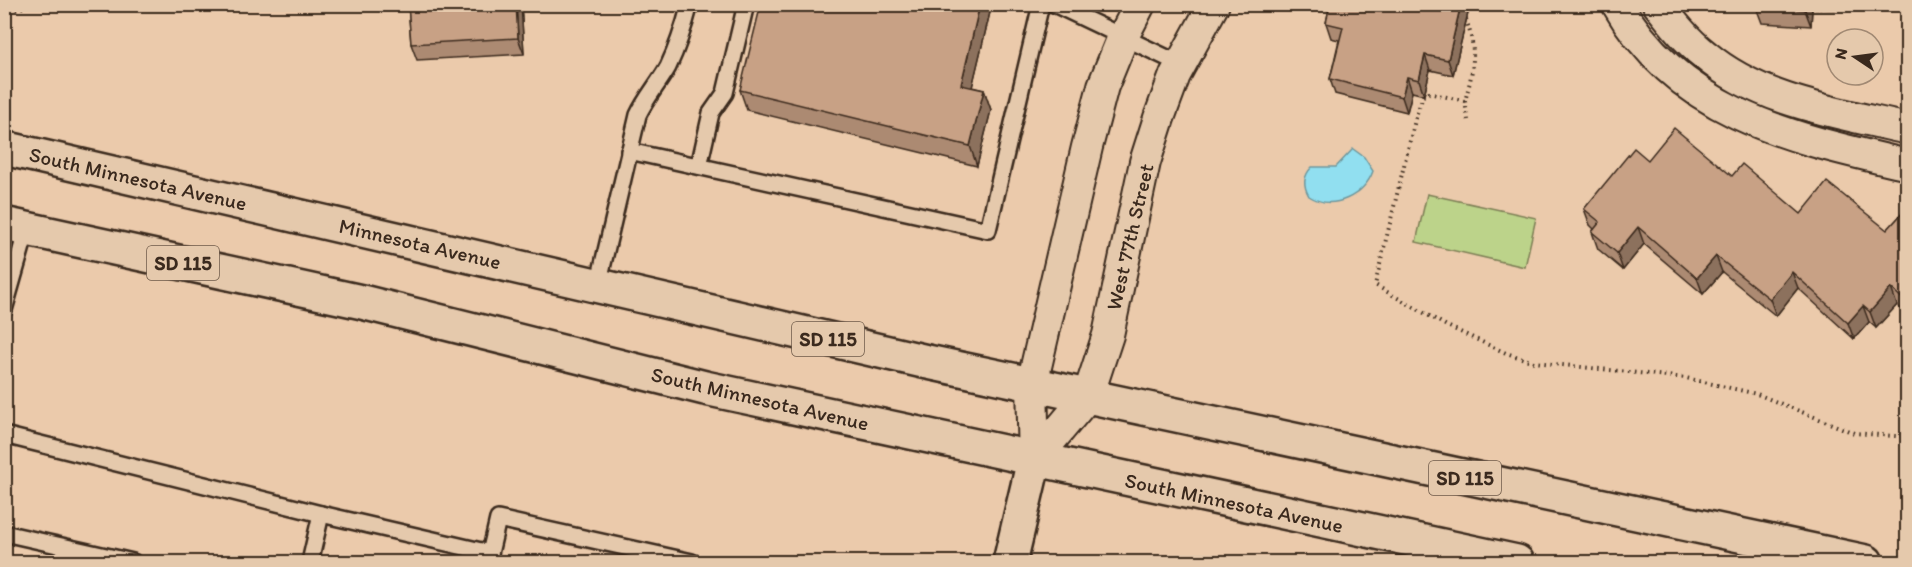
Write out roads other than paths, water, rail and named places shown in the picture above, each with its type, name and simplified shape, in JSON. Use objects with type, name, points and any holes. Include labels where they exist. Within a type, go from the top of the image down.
[{"type":"main road","name":"South Minnesota Avenue","points":[[4,148],[271,210]]},
{"type":"main road","name":"Minnesota Avenue","points":[[271,210],[583,282]]},
{"type":"main road","name":"South Minnesota Avenue","points":[[16,226],[362,302],[705,388],[1517,562]]},
{"type":"main road","name":"SD 115","points":[[583,282],[1032,384],[1866,562]]},
{"type":"main road","name":"West 77th Street","points":[[1010,562],[1034,460]]},
{"type":"street","name":"West 77th Street","points":[[1034,460],[1032,384],[1103,86],[1123,37],[1140,4]]},
{"type":"street","name":"West 77th Street","points":[[1034,460],[1088,396],[1108,335],[1146,162],[1159,117],[1180,64],[1214,4]]},
{"type":"street","points":[[1617,4],[1652,51],[1684,83],[1717,105],[1781,133],[1908,165]]},
{"type":"street","points":[[1658,4],[1705,56],[1734,75],[1792,100],[1908,129]]},
{"type":"lane","points":[[583,282],[629,151],[638,115],[650,91],[666,69],[683,34],[690,4]]},
{"type":"lane","points":[[699,166],[711,113],[725,93],[746,4]]},
{"type":"lane","points":[[629,151],[988,230],[1041,4]]},
{"type":"lane","points":[[1054,4],[1180,64]]},
{"type":"lane","points":[[4,310],[16,226]]},
{"type":"lane","points":[[4,435],[489,558],[498,519],[692,562]]},
{"type":"lane","points":[[310,562],[321,514]]},
{"type":"lane","points":[[4,533],[133,562]]},
{"type":"water","points":[[1353,149],[1364,157],[1373,171],[1363,187],[1356,194],[1338,201],[1318,201],[1309,196],[1305,181],[1312,167],[1336,167]]}]
